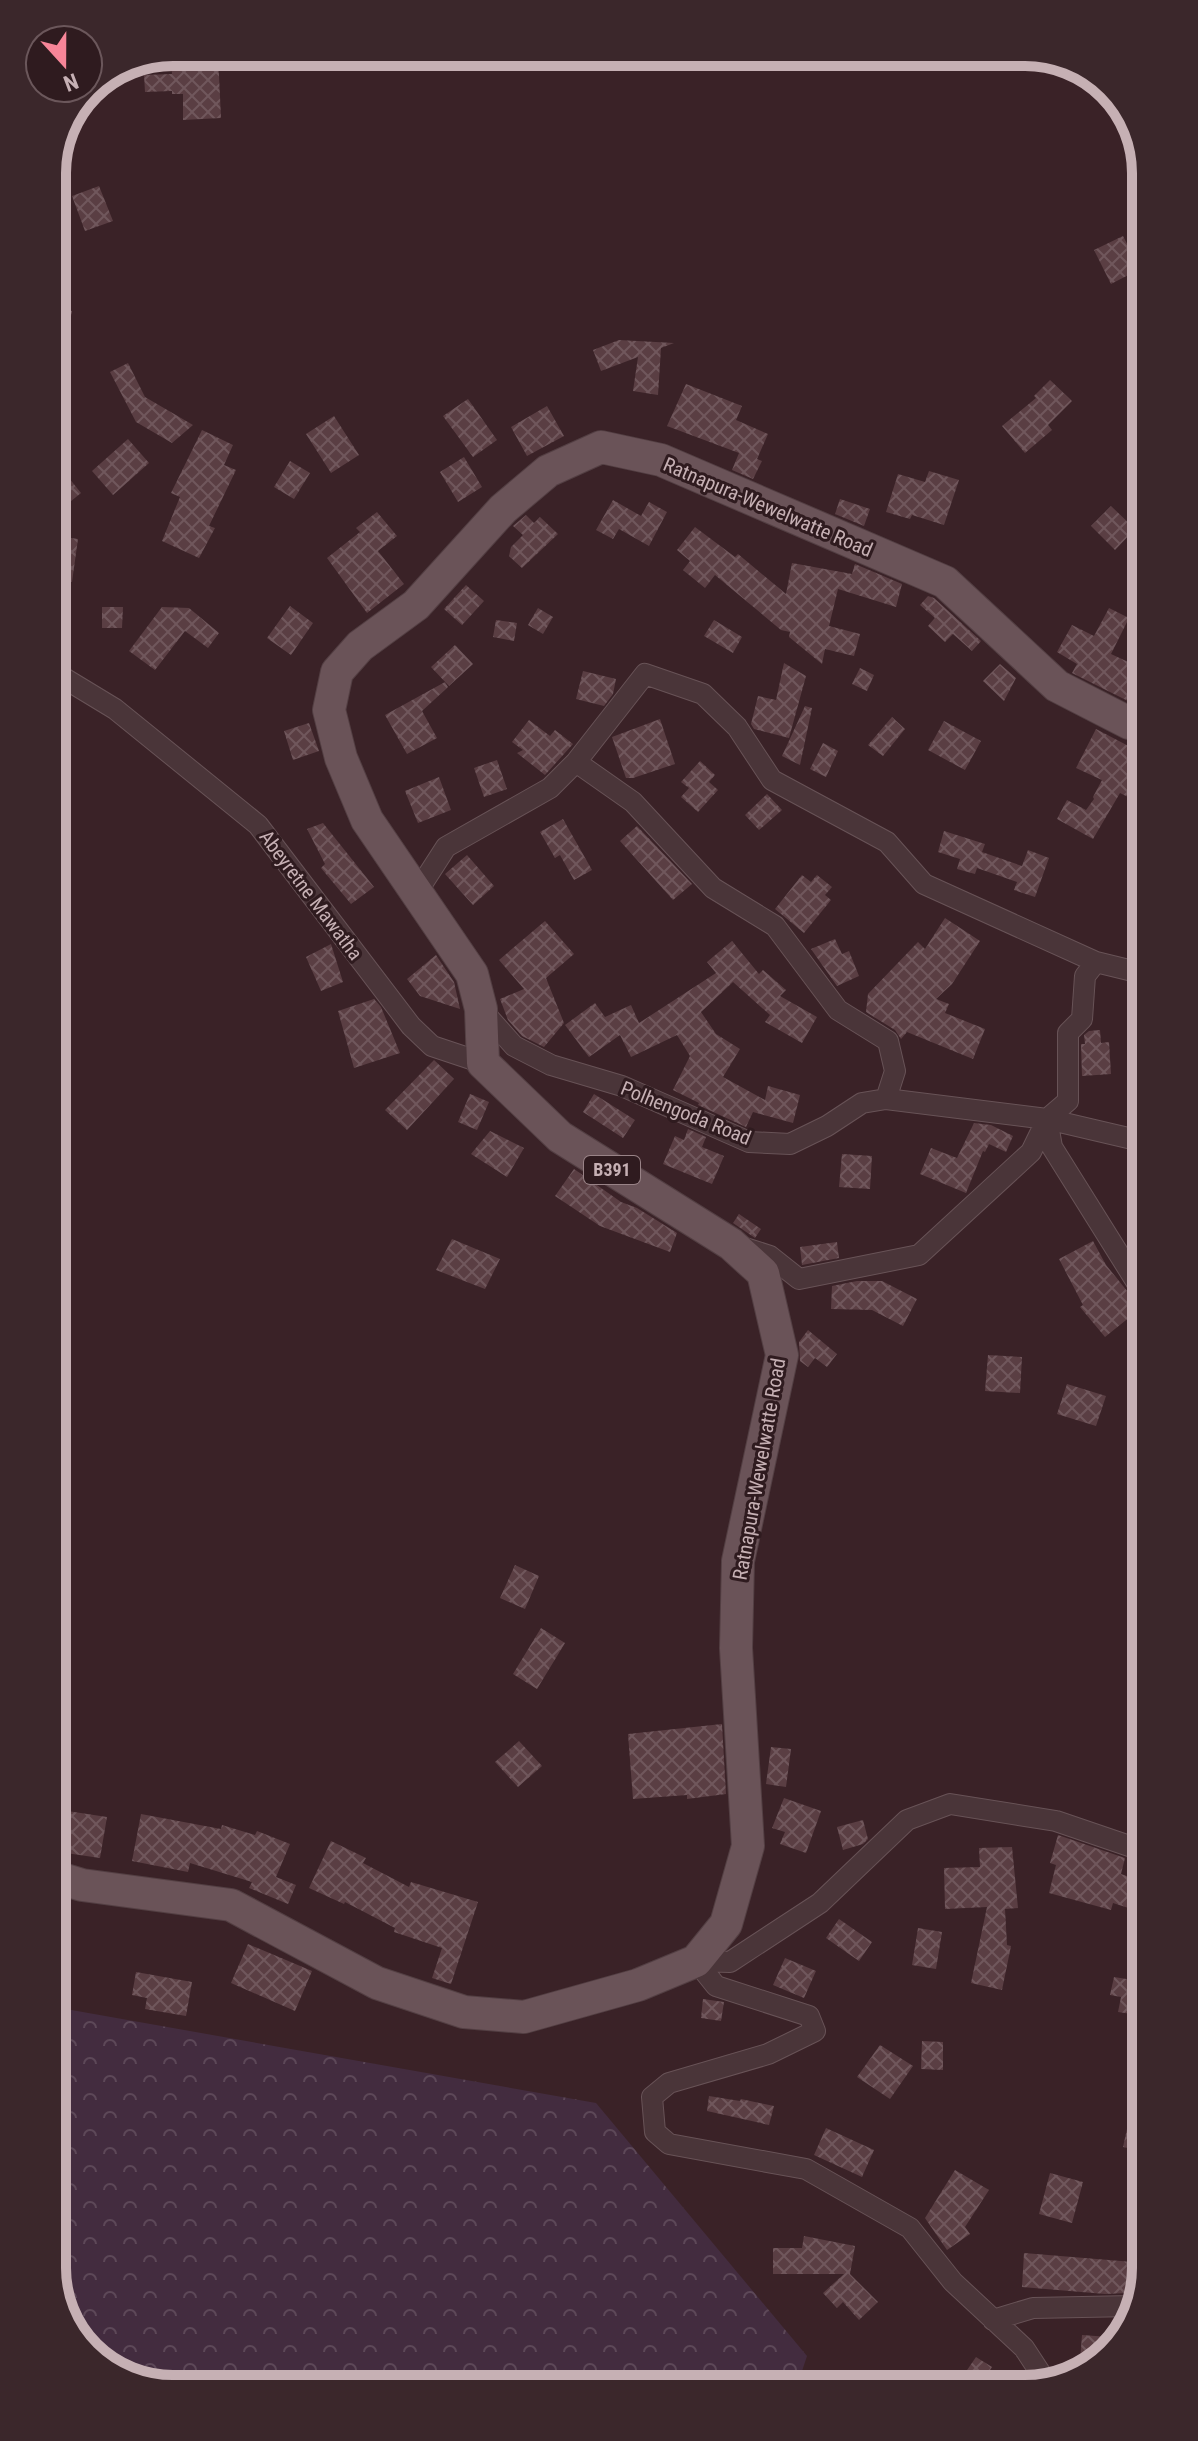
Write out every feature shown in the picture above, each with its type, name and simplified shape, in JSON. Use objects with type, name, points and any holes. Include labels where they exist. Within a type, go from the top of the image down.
[{"type":"main road","name":"Ratnapura-Wewelwatte Road","points":[[66,1880],[82,1885],[231,1905],[377,1983],[464,2012],[524,2017],[638,1985],[696,1961],[726,1924],[748,1846],[736,1648],[738,1561],[782,1355],[763,1273],[731,1244],[560,1137],[483,1063],[481,1009],[472,974],[367,820],[341,758],[329,710],[337,672],[360,646],[416,605],[514,500],[548,471],[601,447],[661,460],[945,582],[1057,686],[1132,724]]},
{"type":"street","points":[[417,892],[446,847],[550,788],[576,762],[645,674],[703,694],[737,727],[772,780],[887,842],[924,884],[1096,962],[1132,971]]},
{"type":"street","name":"Abeyretne Mawatha","points":[[66,679],[115,709],[258,825],[411,1026],[432,1046],[483,1063]]},
{"type":"street","points":[[576,762],[633,802],[713,888],[775,926],[838,1010],[888,1041],[895,1071],[886,1099]]},
{"type":"street","points":[[731,1244],[770,1256],[799,1279],[919,1255],[1031,1152],[1047,1119],[1068,1101],[1068,1033],[1082,1019],[1085,976],[1096,962]]},
{"type":"street","name":"Polhengoda Road","points":[[481,1009],[514,1046],[551,1065],[622,1086],[749,1142],[790,1144],[827,1126],[862,1103],[886,1099],[1047,1119],[1132,1139]]},
{"type":"street","points":[[1047,1119],[1052,1147],[1132,1275]]},
{"type":"street","points":[[696,1961],[730,1962],[820,1903],[907,1820],[950,1804],[1056,1821],[1132,1847]]},
{"type":"street","points":[[696,1961],[716,1986],[809,2016],[815,2031],[768,2054],[669,2083],[652,2097],[655,2132],[669,2144],[806,2169],[867,2201],[910,2228],[953,2282],[1024,2348],[1041,2374]]},
{"type":"street","points":[[993,2320],[1033,2308],[1125,2306]]},
{"type":"green space","points":[[66,2009],[596,2103],[807,2356],[801,2375],[166,2375],[125,2364],[102,2349],[88,2333],[74,2309],[68,2289]]},
{"type":"building","points":[[171,66],[219,66],[221,118],[183,120],[183,94],[172,94],[172,91],[145,92],[144,75],[172,74]]},
{"type":"building","points":[[99,186],[113,221],[85,231],[72,196]]},
{"type":"building","points":[[1123,236],[1132,253],[1132,273],[1111,284],[1094,250]]},
{"type":"building","points":[[66,309],[72,311],[66,341]]},
{"type":"building","points":[[619,340],[674,343],[661,348],[658,395],[633,391],[638,357],[601,371],[593,350]]},
{"type":"building","points":[[128,363],[145,397],[193,425],[172,443],[136,422],[110,372]]},
{"type":"building","points":[[1050,380],[1072,401],[1048,425],[1052,430],[1025,453],[1002,426],[1036,398],[1034,396]]},
{"type":"building","points":[[686,384],[742,406],[736,420],[768,434],[757,459],[762,461],[753,479],[732,470],[739,453],[667,426]]},
{"type":"building","points":[[468,399],[497,440],[473,457],[443,416]]},
{"type":"building","points":[[547,406],[564,436],[527,456],[511,427]]},
{"type":"building","points":[[334,416],[359,455],[331,473],[306,434]]},
{"type":"building","points":[[202,430],[233,445],[224,465],[236,470],[209,526],[215,528],[199,558],[162,541],[180,497],[171,493]]},
{"type":"building","points":[[128,439],[149,463],[113,495],[92,471]]},
{"type":"building","points":[[464,457],[482,487],[458,502],[440,472]]},
{"type":"building","points":[[290,461],[310,473],[294,499],[274,487]]},
{"type":"building","points":[[929,471],[959,480],[944,525],[912,515],[910,519],[886,512],[898,474],[925,482]]},
{"type":"building","points":[[66,474],[81,493],[66,505]]},
{"type":"building","points":[[840,499],[870,509],[864,526],[835,514]]},
{"type":"building","points":[[613,500],[641,516],[649,502],[667,512],[649,546],[619,529],[613,539],[596,530]]},
{"type":"building","points":[[1111,506],[1132,526],[1132,532],[1115,550],[1091,526]]},
{"type":"building","points":[[377,512],[397,536],[378,551],[404,584],[367,613],[327,558],[360,532],[356,528]]},
{"type":"building","points":[[526,515],[534,523],[540,517],[558,534],[522,568],[509,556],[511,547],[523,535],[513,526]]},
{"type":"building","points":[[695,527],[735,557],[738,554],[786,594],[792,563],[852,574],[855,564],[902,584],[896,607],[838,589],[829,626],[860,634],[854,656],[825,649],[822,664],[789,637],[790,632],[781,630],[715,575],[705,588],[683,570],[690,561],[677,550]]},
{"type":"building","points":[[66,537],[78,539],[72,582],[66,581]]},
{"type":"building","points":[[466,585],[484,601],[462,625],[444,609]]},
{"type":"building","points":[[928,596],[981,641],[972,651],[953,634],[945,642],[928,626],[935,618],[920,605]]},
{"type":"building","points":[[290,606],[313,623],[291,655],[267,638]]},
{"type":"building","points":[[102,607],[123,607],[122,628],[102,628]]},
{"type":"building","points":[[162,607],[189,608],[219,633],[208,648],[185,631],[155,670],[129,651]]},
{"type":"building","points":[[538,608],[553,617],[543,634],[528,625]]},
{"type":"building","points":[[1109,608],[1129,618],[1111,654],[1132,664],[1132,693],[1128,701],[1072,673],[1077,664],[1057,652],[1072,625],[1094,636]]},
{"type":"building","points":[[496,620],[517,623],[514,641],[493,637]]},
{"type":"building","points":[[714,620],[742,637],[733,653],[704,636]]},
{"type":"building","points":[[455,645],[473,664],[449,686],[431,667]]},
{"type":"building","points":[[784,663],[806,676],[789,738],[754,729],[751,724],[758,696],[776,700]]},
{"type":"building","points":[[1000,664],[1016,678],[1004,701],[983,681]]},
{"type":"building","points":[[860,668],[874,675],[867,691],[852,684]]},
{"type":"building","points":[[583,671],[616,679],[613,694],[604,706],[576,699]]},
{"type":"building","points":[[445,682],[448,687],[422,711],[437,738],[407,754],[385,715]]},
{"type":"building","points":[[805,706],[812,708],[800,765],[782,756]]},
{"type":"building","points":[[892,717],[905,729],[883,756],[868,745]]},
{"type":"building","points":[[660,719],[675,764],[626,778],[612,737]]},
{"type":"building","points":[[529,720],[550,736],[555,730],[573,744],[545,775],[517,753],[523,750],[512,742]]},
{"type":"building","points":[[944,721],[981,741],[965,770],[928,750]]},
{"type":"building","points":[[309,723],[319,751],[293,760],[284,731]]},
{"type":"building","points":[[1096,729],[1132,748],[1132,799],[1120,793],[1093,839],[1057,819],[1067,800],[1086,810],[1102,780],[1076,768]]},
{"type":"building","points":[[823,743],[838,751],[826,777],[810,769]]},
{"type":"building","points":[[497,760],[507,789],[484,797],[474,768]]},
{"type":"building","points":[[700,761],[715,775],[709,782],[718,790],[698,812],[681,797],[689,788],[681,782]]},
{"type":"building","points":[[439,777],[451,810],[418,823],[405,791]]},
{"type":"building","points":[[767,794],[782,810],[759,830],[745,815]]},
{"type":"building","points":[[563,819],[592,870],[574,880],[560,855],[555,858],[540,832]]},
{"type":"building","points":[[323,823],[374,887],[351,904],[321,868],[325,864],[307,829]]},
{"type":"building","points":[[637,826],[692,884],[673,900],[620,841]]},
{"type":"building","points":[[944,831],[985,844],[982,852],[1022,866],[1028,850],[1049,858],[1035,897],[1014,890],[1017,882],[977,868],[975,874],[957,869],[960,859],[938,852]]},
{"type":"building","points":[[467,855],[494,886],[473,905],[445,874]]},
{"type":"building","points":[[802,875],[811,882],[817,875],[832,887],[825,895],[831,900],[804,933],[775,909]]},
{"type":"building","points":[[945,918],[980,941],[952,984],[936,999],[949,1004],[945,1013],[985,1029],[973,1059],[907,1032],[901,1039],[895,1030],[866,1012],[868,994],[918,942],[925,949]]},
{"type":"building","points":[[545,921],[574,954],[546,978],[564,1023],[544,1047],[522,1036],[508,1020],[500,999],[524,989],[499,960]]},
{"type":"building","points":[[835,939],[842,954],[849,951],[859,976],[837,986],[811,949]]},
{"type":"building","points":[[732,941],[759,974],[763,970],[786,990],[780,996],[817,1017],[802,1043],[765,1022],[770,1015],[733,982],[701,1012],[716,1034],[740,1049],[723,1077],[765,1100],[768,1086],[800,1095],[793,1123],[753,1112],[746,1127],[673,1090],[690,1056],[677,1035],[631,1057],[620,1035],[589,1057],[565,1025],[595,1003],[605,1017],[631,1005],[639,1023],[716,973],[707,962]]},
{"type":"building","points":[[331,944],[343,982],[321,991],[306,957]]},
{"type":"building","points":[[436,955],[454,982],[460,1009],[420,996],[407,979]]},
{"type":"building","points":[[374,999],[381,1007],[400,1053],[354,1068],[338,1011]]},
{"type":"building","points":[[1100,1030],[1101,1043],[1109,1042],[1111,1074],[1082,1076],[1081,1044],[1085,1044],[1084,1035]]},
{"type":"building","points":[[434,1060],[454,1079],[407,1130],[385,1110]]},
{"type":"building","points":[[470,1094],[489,1102],[477,1130],[458,1122]]},
{"type":"building","points":[[594,1094],[635,1120],[623,1138],[583,1112]]},
{"type":"building","points":[[974,1123],[991,1125],[1013,1136],[1006,1152],[989,1144],[983,1151],[966,1193],[920,1174],[931,1148],[957,1158]]},
{"type":"building","points":[[688,1129],[706,1137],[702,1147],[724,1156],[712,1184],[663,1164],[675,1136],[684,1140]]},
{"type":"building","points":[[490,1131],[524,1148],[507,1177],[471,1154]]},
{"type":"building","points":[[842,1154],[872,1156],[870,1189],[839,1187]]},
{"type":"building","points":[[574,1169],[621,1202],[637,1208],[677,1233],[670,1252],[600,1226],[555,1196]]},
{"type":"building","points":[[739,1214],[761,1229],[755,1238],[733,1223]]},
{"type":"building","points":[[452,1239],[500,1259],[485,1289],[436,1270]]},
{"type":"building","points":[[1093,1241],[1106,1265],[1132,1297],[1132,1315],[1105,1337],[1080,1307],[1083,1305],[1059,1259]]},
{"type":"building","points":[[837,1242],[839,1258],[802,1265],[800,1247]]},
{"type":"building","points":[[857,1281],[882,1281],[917,1299],[903,1326],[872,1310],[831,1309],[832,1286]]},
{"type":"building","points":[[808,1330],[837,1354],[827,1367],[815,1358],[808,1367],[800,1361],[799,1342]]},
{"type":"building","points":[[988,1355],[1022,1357],[1020,1393],[985,1391]]},
{"type":"building","points":[[1067,1384],[1106,1396],[1096,1426],[1057,1414]]},
{"type":"building","points":[[515,1565],[539,1576],[525,1609],[500,1598]]},
{"type":"building","points":[[541,1628],[565,1643],[537,1689],[513,1674]]},
{"type":"building","points":[[722,1724],[726,1794],[687,1799],[687,1795],[633,1799],[628,1734]]},
{"type":"building","points":[[519,1741],[542,1766],[518,1787],[495,1762]]},
{"type":"building","points":[[771,1747],[791,1749],[786,1787],[766,1784]]},
{"type":"building","points":[[784,1798],[821,1811],[806,1853],[780,1844],[785,1832],[772,1828]]},
{"type":"building","points":[[66,1811],[107,1817],[100,1858],[66,1853]]},
{"type":"building","points":[[141,1814],[221,1829],[222,1825],[255,1835],[257,1831],[290,1844],[276,1877],[296,1885],[288,1904],[249,1888],[252,1882],[190,1863],[188,1872],[132,1861]]},
{"type":"building","points":[[863,1820],[868,1839],[863,1844],[843,1850],[837,1827]]},
{"type":"building","points":[[1058,1835],[1125,1858],[1121,1874],[1132,1878],[1132,1909],[1113,1903],[1111,1910],[1049,1893],[1056,1865],[1050,1863]]},
{"type":"building","points":[[331,1841],[366,1858],[363,1863],[409,1887],[411,1882],[478,1902],[451,1984],[432,1978],[442,1948],[394,1932],[395,1928],[345,1902],[309,1888]]},
{"type":"building","points":[[1012,1847],[1018,1908],[1005,1909],[1007,1945],[1011,1946],[1002,1990],[971,1983],[987,1907],[945,1909],[944,1868],[980,1867],[979,1848]]},
{"type":"building","points":[[839,1919],[872,1942],[859,1961],[826,1938]]},
{"type":"building","points":[[918,1928],[942,1932],[936,1969],[912,1965]]},
{"type":"building","points":[[248,1944],[312,1971],[295,2011],[231,1983]]},
{"type":"building","points":[[785,1958],[816,1971],[804,1998],[773,1985]]},
{"type":"building","points":[[136,1972],[192,1982],[186,2016],[145,2009],[147,1998],[132,1995]]},
{"type":"building","points":[[1114,1977],[1132,1980],[1132,2014],[1118,2012],[1121,1997],[1110,1995]]},
{"type":"building","points":[[703,1999],[724,2002],[721,2021],[701,2018]]},
{"type":"building","points":[[922,2041],[943,2042],[943,2070],[921,2069]]},
{"type":"building","points":[[880,2045],[913,2066],[890,2099],[857,2077]]},
{"type":"building","points":[[709,2096],[774,2106],[769,2125],[707,2111]]},
{"type":"building","points":[[1131,2111],[1132,2111],[1132,2149],[1123,2147]]},
{"type":"building","points":[[826,2128],[874,2150],[862,2177],[814,2155]]},
{"type":"building","points":[[955,2170],[989,2190],[965,2227],[970,2234],[947,2250],[925,2218]]},
{"type":"building","points":[[1050,2173],[1083,2182],[1072,2223],[1039,2214]]},
{"type":"building","points":[[804,2236],[855,2246],[850,2274],[878,2302],[859,2320],[843,2302],[837,2308],[823,2293],[844,2274],[773,2274],[773,2248],[802,2248]]},
{"type":"building","points":[[1024,2253],[1132,2262],[1128,2293],[1022,2287]]},
{"type":"building","points":[[1082,2335],[1108,2337],[1096,2349],[1080,2360]]},
{"type":"building","points":[[976,2357],[992,2367],[987,2375],[965,2373]]}]
